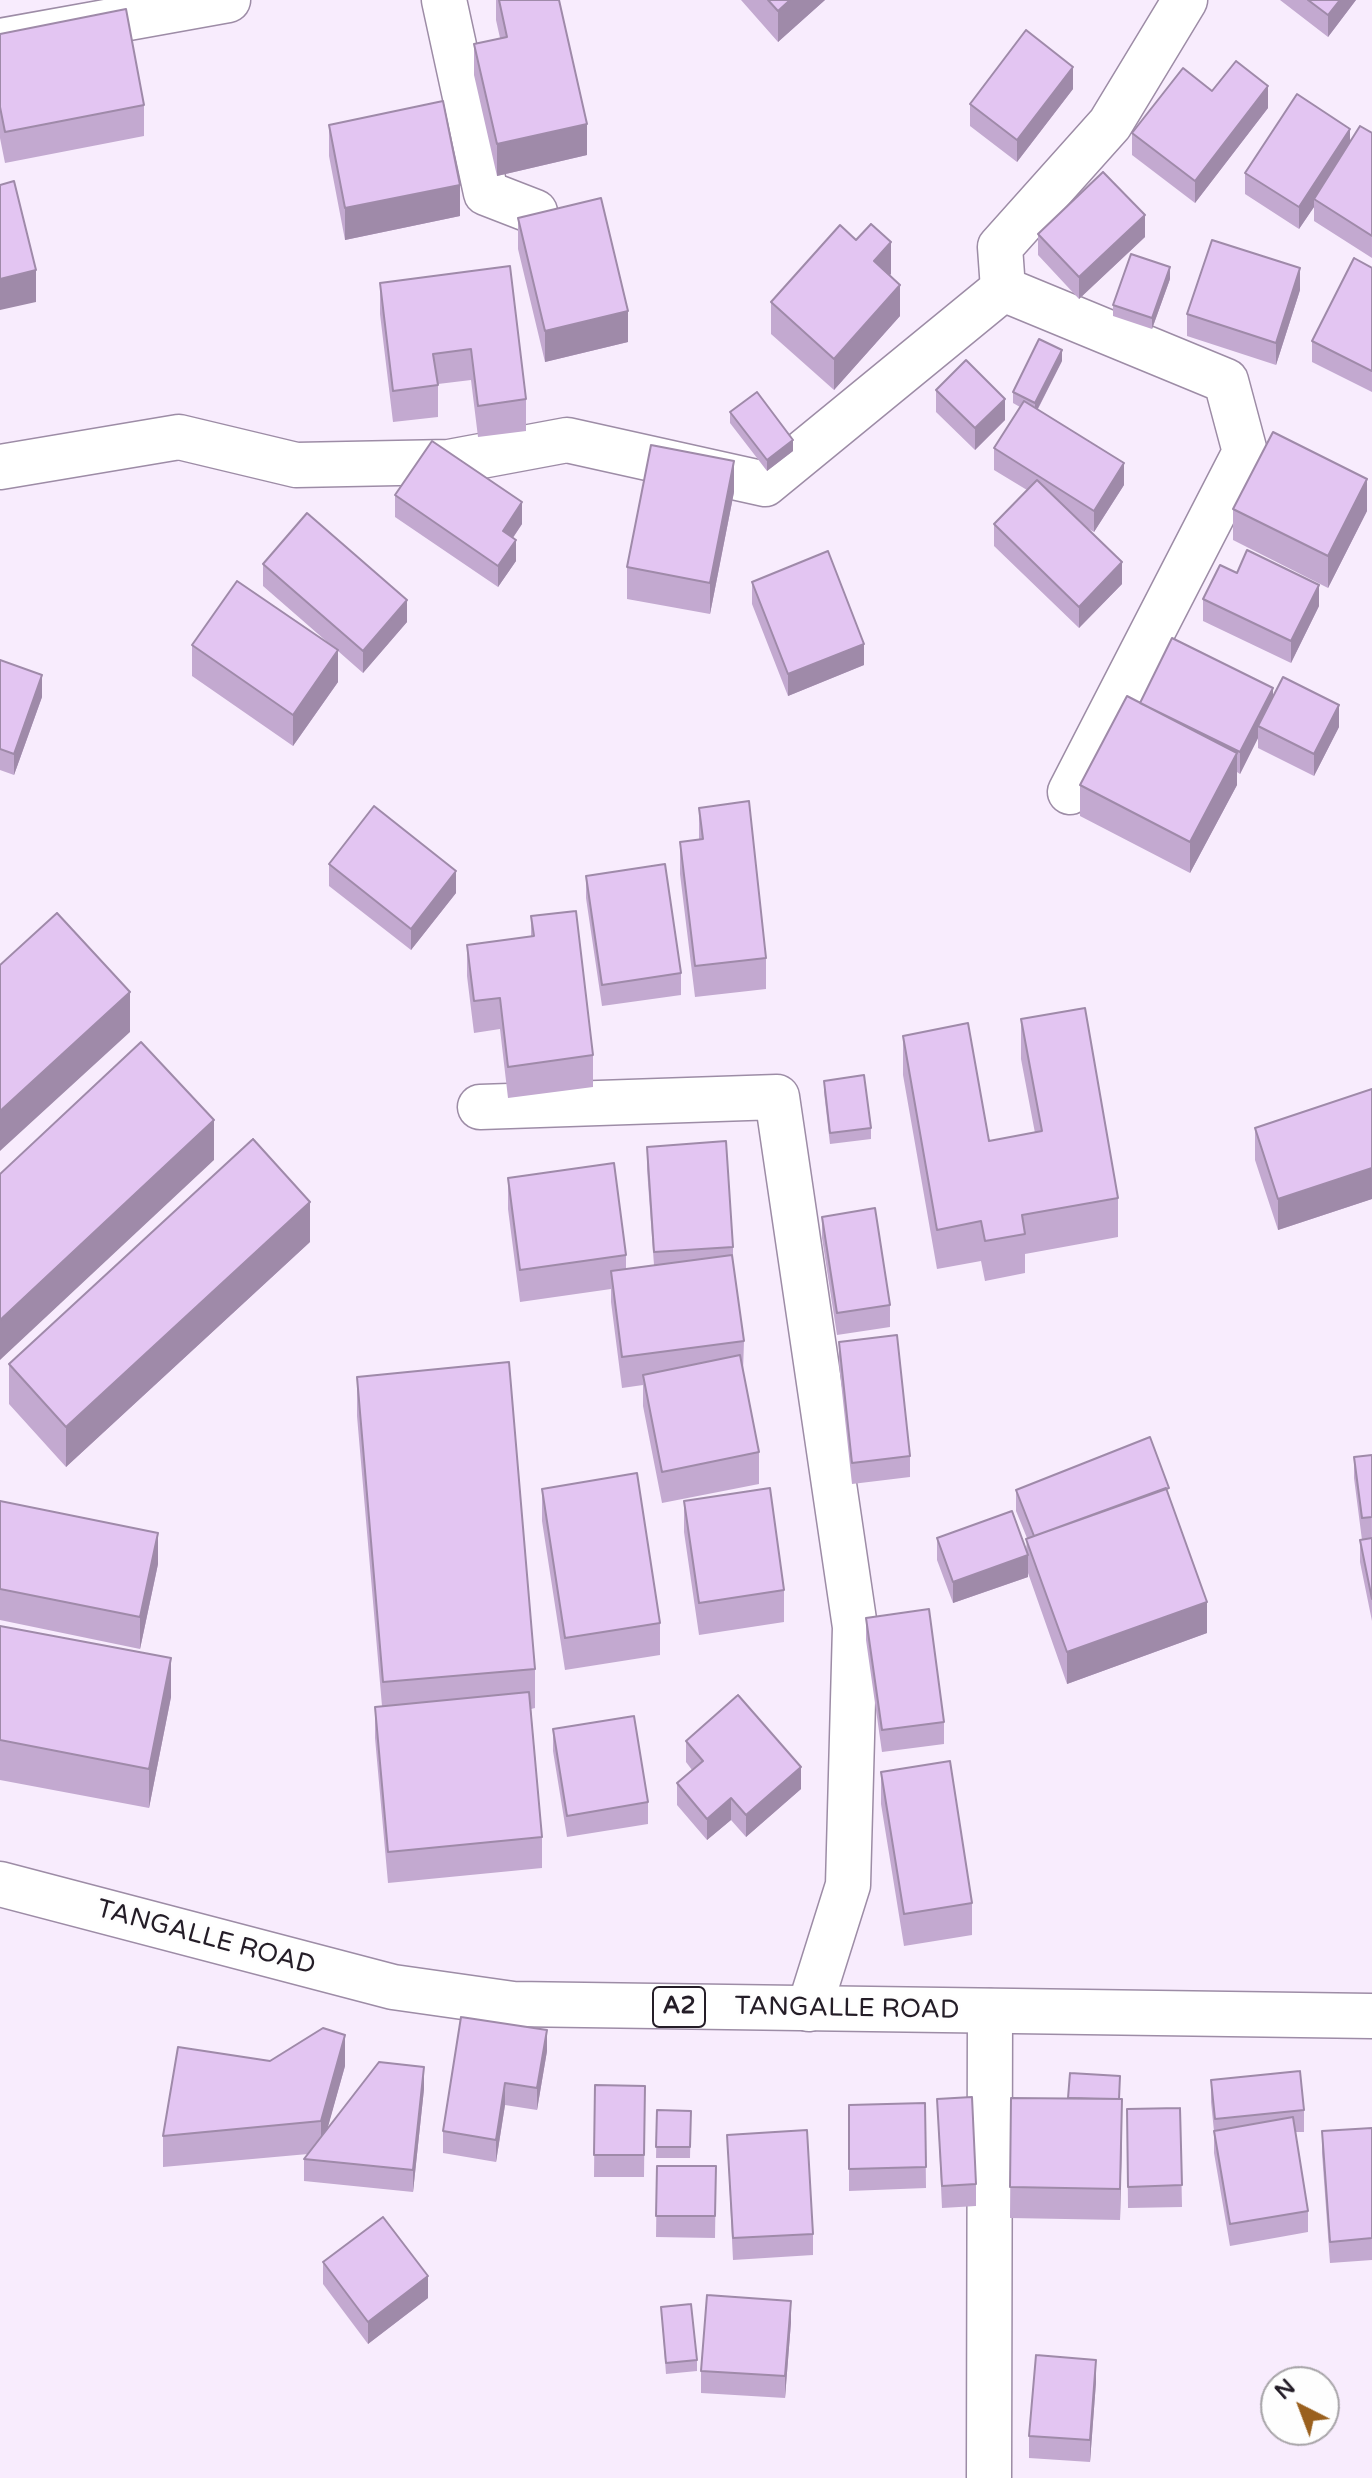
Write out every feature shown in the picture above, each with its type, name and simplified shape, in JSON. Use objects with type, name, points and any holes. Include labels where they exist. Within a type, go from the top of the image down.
[{"type":"main road","points":[[0,41],[228,0]]},
{"type":"main road","points":[[444,0],[486,193],[535,212]]},
{"type":"main road","points":[[1003,289],[1000,247],[1110,124],[1185,0]]},
{"type":"main road","points":[[0,467],[179,437],[296,465],[449,462],[567,440],[765,484],[1003,289]]},
{"type":"main road","points":[[1003,289],[1226,381],[1245,452],[1070,792]]},
{"type":"main road","points":[[480,1107],[777,1097],[855,1627],[848,1885],[809,2009]]},
{"type":"main road","name":"TANGALLE ROAD","points":[[0,1884],[393,1987],[513,2004],[1372,2016]]},
{"type":"main road","points":[[989,2478],[990,2011]]},
{"type":"building","points":[[499,0],[559,0],[587,124],[497,144],[474,44],[507,37]]},
{"type":"building","points":[[768,0],[790,0],[778,11]]},
{"type":"building","points":[[1308,0],[1340,0],[1328,15]]},
{"type":"building","points":[[126,9],[144,105],[5,132],[0,107],[0,34]]},
{"type":"building","points":[[1026,30],[1073,67],[1017,140],[970,104]]},
{"type":"building","points":[[1236,61],[1268,86],[1195,181],[1132,133],[1183,68],[1212,91]]},
{"type":"building","points":[[1297,94],[1350,129],[1299,207],[1245,173]]},
{"type":"building","points":[[443,101],[460,185],[345,208],[329,125]]},
{"type":"building","points":[[1360,126],[1372,133],[1372,236],[1314,199]]},
{"type":"building","points":[[1103,172],[1145,215],[1079,277],[1038,234]]},
{"type":"building","points":[[14,181],[36,270],[0,279],[0,185]]},
{"type":"building","points":[[601,198],[628,311],[545,331],[518,218]]},
{"type":"building","points":[[871,224],[891,242],[874,261],[900,285],[834,359],[771,302],[840,225],[856,240]]},
{"type":"building","points":[[1212,240],[1300,268],[1276,343],[1187,314]]},
{"type":"building","points":[[1131,254],[1170,267],[1152,318],[1113,305]]},
{"type":"building","points":[[1354,258],[1372,268],[1372,371],[1312,341]]},
{"type":"building","points":[[510,266],[526,399],[478,406],[471,349],[433,354],[438,385],[393,391],[380,283]]},
{"type":"building","points":[[1039,339],[1062,350],[1035,403],[1013,392]]},
{"type":"building","points":[[966,360],[1005,399],[975,428],[936,390]]},
{"type":"building","points":[[757,392],[793,440],[767,460],[730,412]]},
{"type":"building","points":[[1024,401],[1124,463],[1094,511],[994,448]]},
{"type":"building","points":[[1273,432],[1367,479],[1328,556],[1233,509]]},
{"type":"building","points":[[432,441],[522,502],[503,531],[516,540],[498,566],[395,495]]},
{"type":"building","points":[[651,445],[734,461],[710,583],[627,567]]},
{"type":"building","points":[[1037,480],[1122,562],[1079,607],[994,524]]},
{"type":"building","points":[[307,513],[407,600],[363,651],[263,564]]},
{"type":"building","points":[[1247,550],[1319,585],[1291,641],[1203,599],[1220,565],[1237,573]]},
{"type":"building","points":[[828,551],[864,644],[788,674],[752,582]]},
{"type":"building","points":[[237,581],[338,650],[293,715],[192,645]]},
{"type":"building","points":[[1172,638],[1273,688],[1240,752],[1140,703]]},
{"type":"building","points":[[0,660],[42,675],[14,754],[0,749]]},
{"type":"building","points":[[1283,677],[1339,705],[1314,754],[1258,726]]},
{"type":"building","points":[[1127,696],[1237,753],[1190,842],[1080,785]]},
{"type":"building","points":[[749,801],[766,958],[695,966],[680,842],[703,839],[699,808]]},
{"type":"building","points":[[374,806],[456,871],[411,929],[329,864]]},
{"type":"building","points":[[665,864],[681,973],[602,985],[586,876]]},
{"type":"building","points":[[576,911],[593,1055],[508,1067],[500,998],[474,1001],[467,945],[534,936],[531,916]]},
{"type":"building","points":[[57,913],[130,992],[0,1111],[0,965]]},
{"type":"building","points":[[1085,1008],[1118,1198],[1022,1215],[1025,1234],[985,1241],[981,1221],[937,1230],[903,1036],[968,1023],[989,1141],[1042,1131],[1021,1019]]},
{"type":"building","points":[[141,1042],[214,1120],[0,1320],[0,1174]]},
{"type":"building","points":[[864,1075],[871,1128],[830,1133],[824,1081]]},
{"type":"building","points":[[1372,1089],[1372,1168],[1278,1199],[1255,1128]]},
{"type":"building","points":[[253,1139],[310,1202],[66,1427],[9,1364]]},
{"type":"building","points":[[726,1141],[733,1247],[654,1252],[647,1147]]},
{"type":"building","points":[[614,1163],[626,1255],[520,1270],[508,1178]]},
{"type":"building","points":[[875,1208],[890,1305],[837,1313],[822,1217]]},
{"type":"building","points":[[732,1255],[744,1341],[622,1357],[611,1271]]},
{"type":"building","points":[[897,1335],[910,1456],[852,1463],[839,1342]]},
{"type":"building","points":[[740,1355],[759,1452],[662,1472],[643,1375]]},
{"type":"building","points":[[509,1362],[535,1669],[383,1682],[357,1377]]},
{"type":"building","points":[[1150,1437],[1169,1488],[1034,1536],[1016,1490]]},
{"type":"building","points":[[1372,1455],[1372,1517],[1362,1518],[1354,1457]]},
{"type":"building","points":[[637,1473],[660,1623],[565,1638],[542,1489]]},
{"type":"building","points":[[770,1488],[784,1590],[699,1603],[684,1501]]},
{"type":"building","points":[[1166,1488],[1207,1602],[1067,1652],[1026,1539]]},
{"type":"building","points":[[0,1501],[158,1533],[140,1617],[0,1589]]},
{"type":"building","points":[[1012,1511],[1028,1555],[953,1582],[937,1538]]},
{"type":"building","points":[[1372,1538],[1372,1599],[1360,1540]]},
{"type":"building","points":[[929,1609],[944,1722],[882,1730],[866,1618]]},
{"type":"building","points":[[0,1626],[171,1658],[149,1769],[0,1740]]},
{"type":"building","points":[[529,1692],[542,1837],[388,1852],[375,1707]]},
{"type":"building","points":[[738,1695],[801,1767],[746,1815],[731,1798],[707,1819],[677,1783],[703,1761],[686,1741]]},
{"type":"building","points":[[634,1716],[648,1802],[567,1816],[553,1729]]},
{"type":"building","points":[[950,1761],[972,1903],[904,1914],[881,1772]]},
{"type":"building","points":[[461,2017],[547,2030],[537,2088],[505,2083],[496,2140],[443,2131]]},
{"type":"building","points":[[323,2028],[345,2035],[321,2121],[163,2136],[178,2047],[270,2061]]},
{"type":"building","points":[[379,2062],[424,2067],[413,2170],[304,2159]]},
{"type":"building","points":[[1300,2071],[1304,2110],[1215,2119],[1211,2080]]},
{"type":"building","points":[[1070,2073],[1120,2076],[1119,2099],[1068,2098]]},
{"type":"building","points":[[595,2085],[645,2086],[644,2155],[594,2155]]},
{"type":"building","points":[[972,2097],[976,2184],[942,2186],[937,2099]]},
{"type":"building","points":[[1011,2098],[1122,2099],[1120,2189],[1010,2187]]},
{"type":"building","points":[[925,2103],[926,2167],[849,2169],[849,2105]]},
{"type":"building","points":[[1180,2108],[1182,2185],[1128,2187],[1127,2109]]},
{"type":"building","points":[[657,2110],[691,2111],[690,2147],[656,2147]]},
{"type":"building","points":[[1293,2117],[1308,2211],[1230,2224],[1214,2131]]},
{"type":"building","points":[[1372,2128],[1372,2238],[1330,2242],[1322,2131]]},
{"type":"building","points":[[807,2130],[813,2234],[733,2238],[727,2135]]},
{"type":"building","points":[[657,2166],[716,2166],[715,2216],[656,2216]]},
{"type":"building","points":[[383,2217],[428,2276],[368,2322],[323,2262]]},
{"type":"building","points":[[707,2295],[791,2301],[785,2376],[701,2371]]},
{"type":"building","points":[[691,2304],[697,2360],[666,2363],[661,2307]]},
{"type":"building","points":[[1036,2355],[1096,2360],[1090,2440],[1029,2436]]}]
